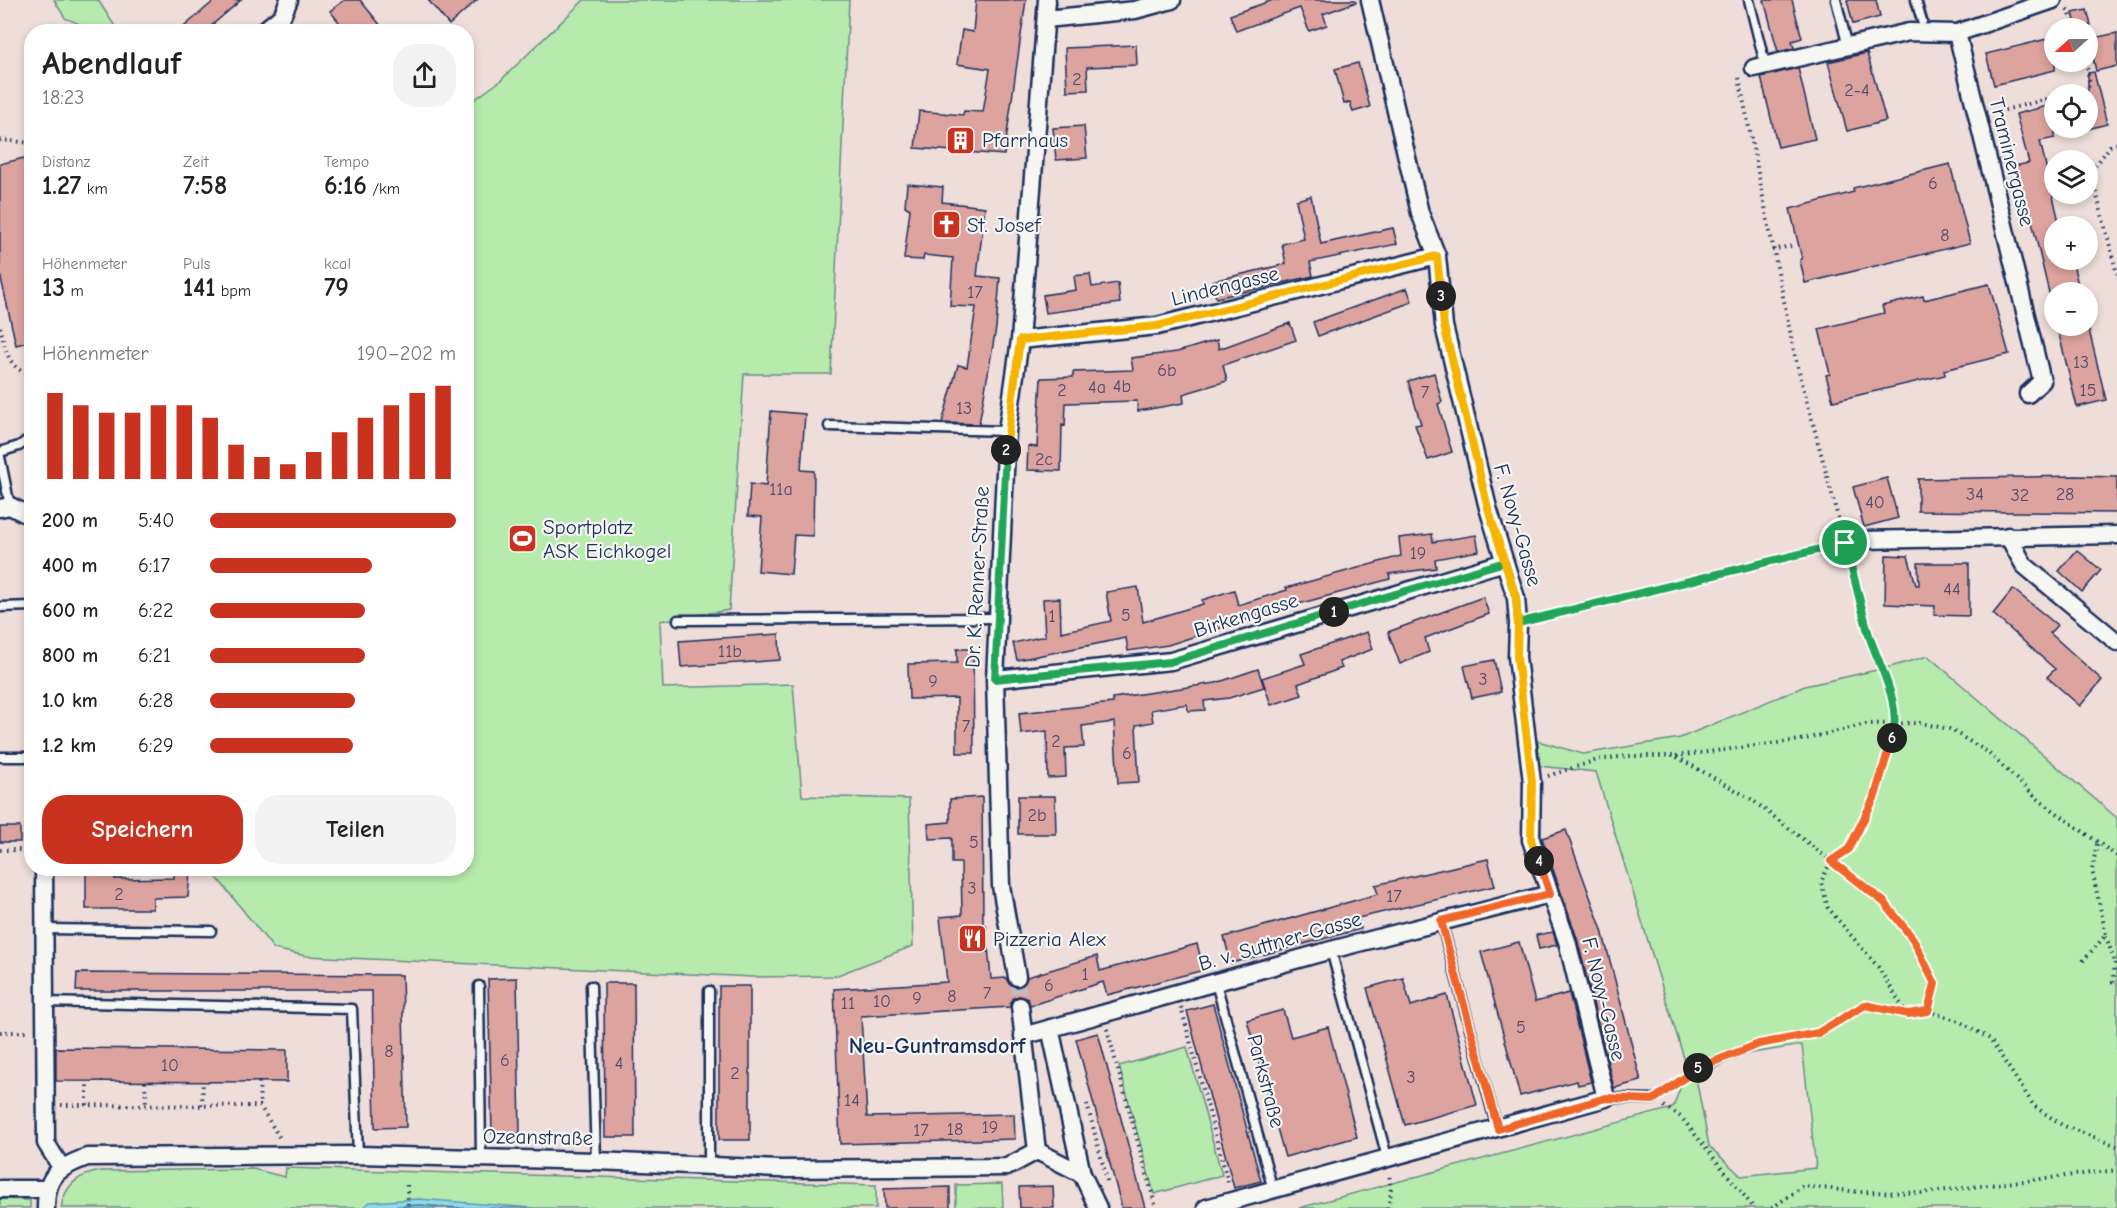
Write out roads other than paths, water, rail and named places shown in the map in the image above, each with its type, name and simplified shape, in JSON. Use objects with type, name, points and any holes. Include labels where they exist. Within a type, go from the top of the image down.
[{"type":"street","points":[[272,24],[282,16],[289,0]]},
{"type":"street","name":"Dr. K. Renner-Straße","points":[[1017,977],[1001,886],[995,679],[1007,431],[1020,340],[1047,0]]},
{"type":"street","points":[[1046,19],[1135,10],[1172,0]]},
{"type":"street","name":"F. Novy-Gasse","points":[[1370,0],[1420,213],[1437,256],[1444,326],[1488,508],[1516,598],[1517,657],[1532,782],[1531,840],[1567,941],[1606,1098]]},
{"type":"street","points":[[1759,64],[1909,32],[1958,33],[2053,0]]},
{"type":"street","name":"Traminergasse","points":[[1958,33],[2042,381],[2028,394]]},
{"type":"street","name":"Lindengasse","points":[[1020,340],[1157,326],[1437,256]]},
{"type":"street","points":[[5,507],[24,514]]},
{"type":"street","points":[[1853,541],[2117,535]]},
{"type":"street","points":[[2008,536],[2024,565],[2117,642]]},
{"type":"street","name":"Birkengasse","points":[[995,679],[1170,662],[1505,562]]},
{"type":"street","points":[[44,876],[46,1143],[61,1167],[46,1189],[46,1208]]},
{"type":"street","name":"B. v. Suttner-Gasse","points":[[1023,1036],[1331,950],[1550,894]]},
{"type":"street","points":[[1020,1006],[1037,1150],[1082,1174]]},
{"type":"street","points":[[1050,1028],[1082,1174],[1098,1208]]},
{"type":"street","points":[[1206,1208],[1606,1098]]},
{"type":"street","name":"Ozeanstraße","points":[[61,1167],[87,1157],[358,1155],[596,1161],[780,1169],[1007,1167],[1037,1150]]},
{"type":"street","points":[[0,1189],[46,1189]]},
{"type":"lane","points":[[1749,0],[1759,64]]},
{"type":"lane","points":[[1836,0],[1846,39]]},
{"type":"lane","points":[[1916,0],[1922,21]]},
{"type":"lane","points":[[829,426],[1007,431]]},
{"type":"lane","points":[[0,452],[24,443]]},
{"type":"lane","points":[[0,457],[5,507]]},
{"type":"lane","points":[[0,607],[24,606]]},
{"type":"lane","points":[[678,620],[998,618]]},
{"type":"lane","points":[[0,757],[24,757]]},
{"type":"lane","points":[[1441,921],[1498,1129]]},
{"type":"lane","points":[[44,929],[211,931]]},
{"type":"lane","points":[[1331,950],[1388,1157]]},
{"type":"lane","name":"Parkstraße","points":[[1216,983],[1273,1191]]},
{"type":"lane","points":[[479,986],[481,1158]]},
{"type":"lane","points":[[591,986],[596,1161]]},
{"type":"lane","points":[[709,992],[709,1166]]},
{"type":"lane","points":[[44,1002],[352,1009],[358,1155]]},
{"type":"lane","points":[[1606,1098],[1653,1100]]},
{"type":"water","points":[[419,1199],[533,1208],[362,1208],[370,1202]]},
{"type":"tunnel","points":[[1017,977],[1020,1006]]},
{"type":"place","name":"Pfarrhaus","points":[[961,140]]},
{"type":"place","name":"St. Josef","points":[[946,225]]},
{"type":"place","name":"Sportplatz ASK Eichkogel","points":[[522,539]]},
{"type":"place","name":"Pizzeria Alex","points":[[972,939]]},
{"type":"district","name":"Neu-Guntramsdorf","points":[[937,1045]]}]
